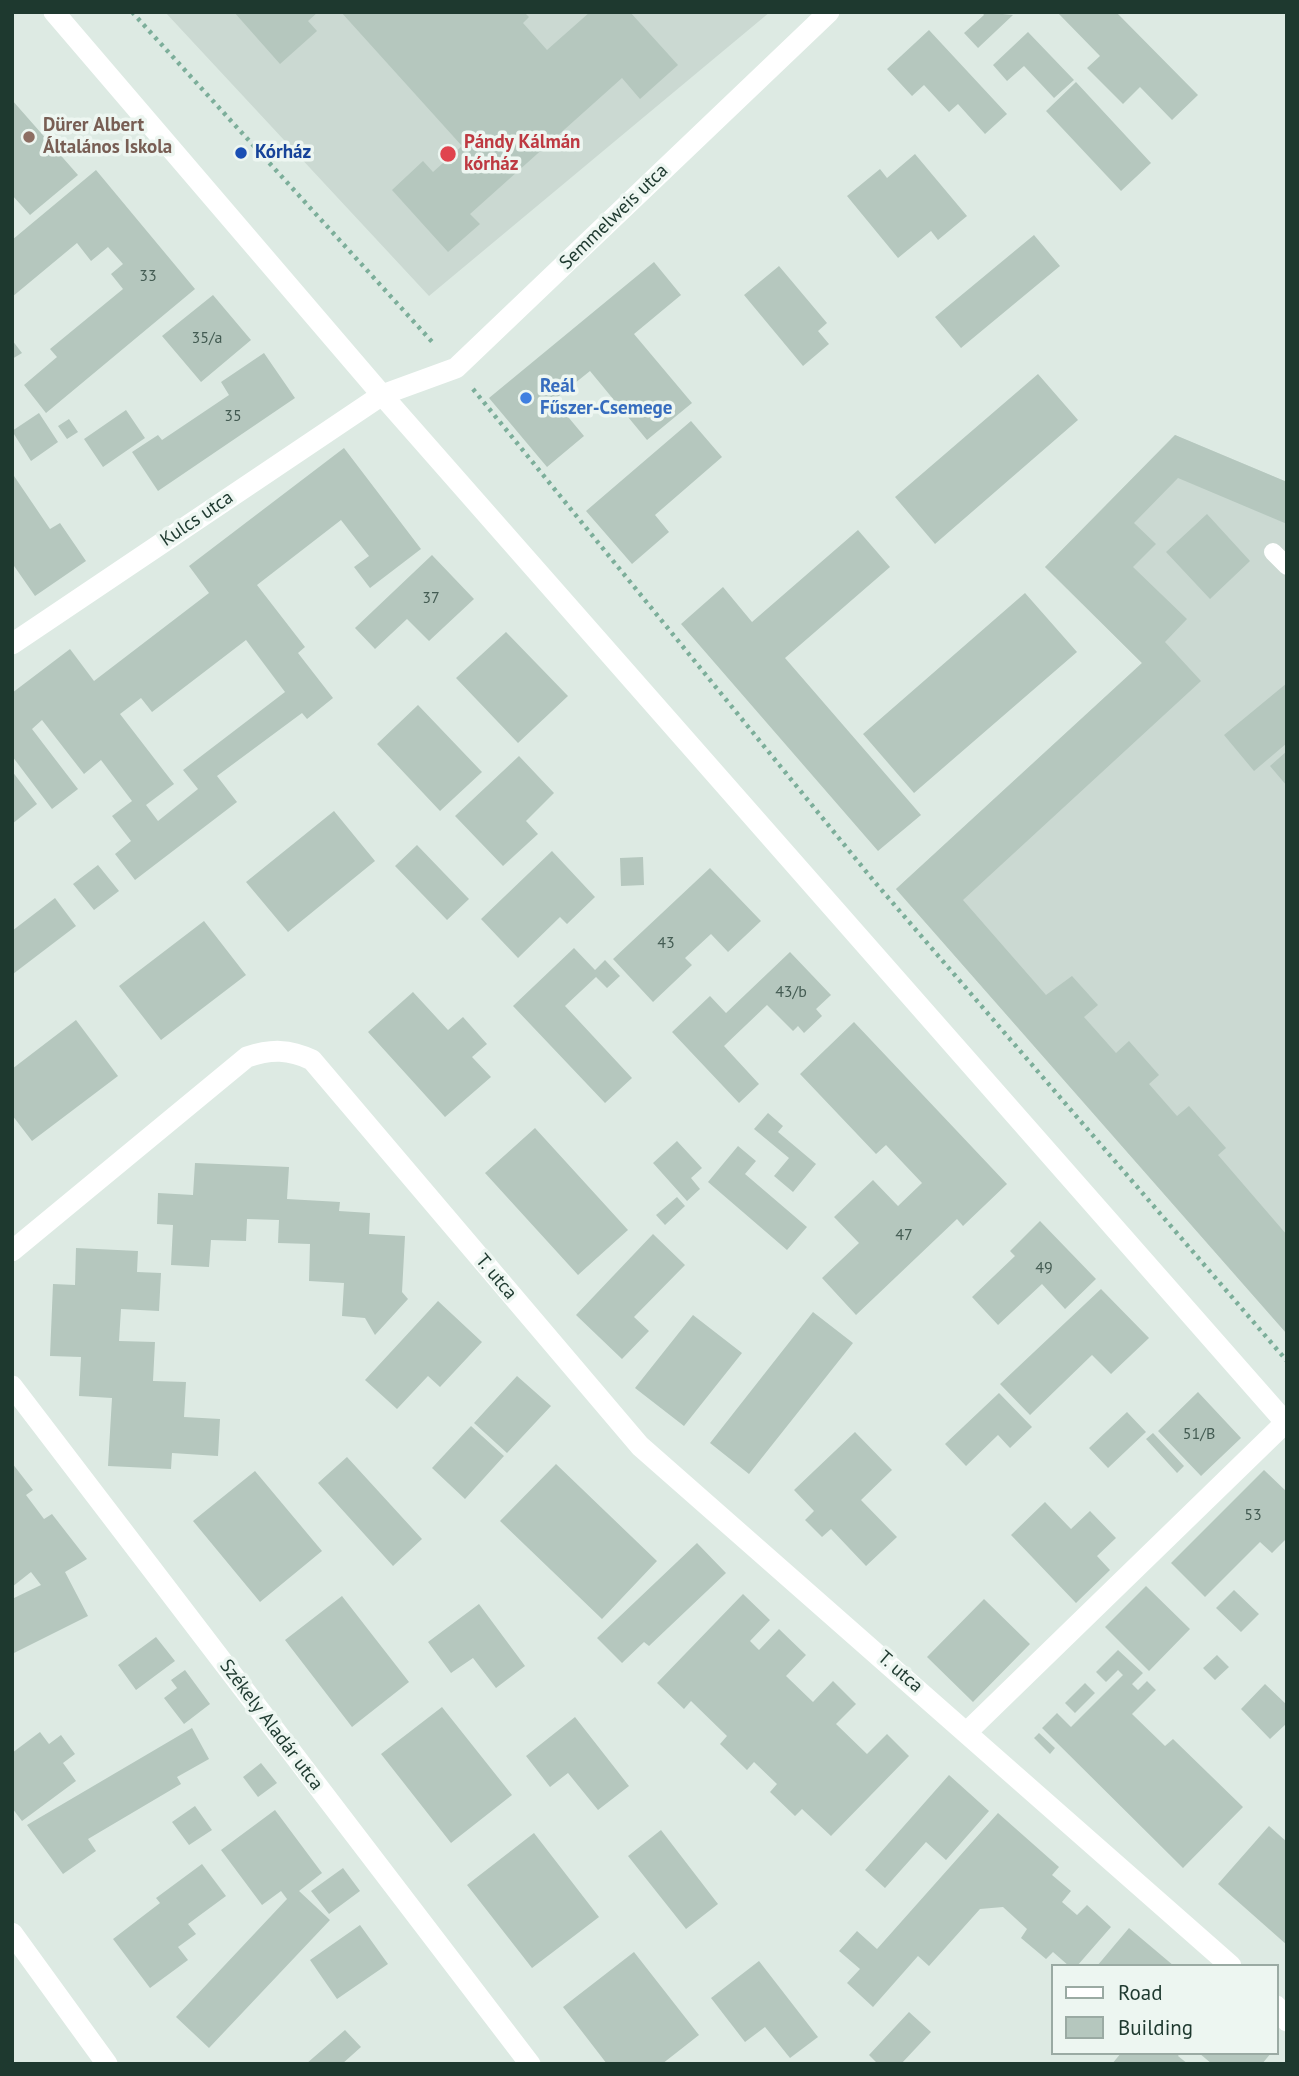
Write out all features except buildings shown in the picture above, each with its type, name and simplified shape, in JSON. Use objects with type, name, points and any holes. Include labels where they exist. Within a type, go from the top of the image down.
[{"type":"street","points":[[54,12],[382,395],[1286,1424],[968,1731]]},
{"type":"street","name":"Semmelweis utca","points":[[382,395],[456,368],[826,13]]},
{"type":"street","name":"Kulcs utca","points":[[12,644],[382,395]]},
{"type":"street","name":"T. utca","points":[[12,1251],[247,1057],[265,1051],[284,1050],[312,1060],[640,1446],[968,1731],[1229,1964]]},
{"type":"street","name":"Székely Aladár utca","points":[[12,1386],[530,2064]]},
{"type":"street","points":[[12,1933],[107,2064]]},
{"type":"lane","points":[[1273,552],[1287,566]]},
{"type":"path","points":[[132,12],[456,368],[873,880],[1287,1361]]},
{"type":"shaded area","name":"Pándy Kálmán kórház","points":[[165,12],[770,12],[429,296]]},
{"type":"shaded area","points":[[1175,435],[1287,482],[1287,1334],[896,889],[1142,663],[1045,567]]},
{"type":"place","name":"Dürer Albert Általános Iskola","points":[[29,137]]},
{"type":"place","name":"Kórház","points":[[241,153]]},
{"type":"place","name":"Pándy Kálmán kórház","points":[[448,154]]},
{"type":"place","name":"Reál Fűszer-Csemege","points":[[526,398]]}]
